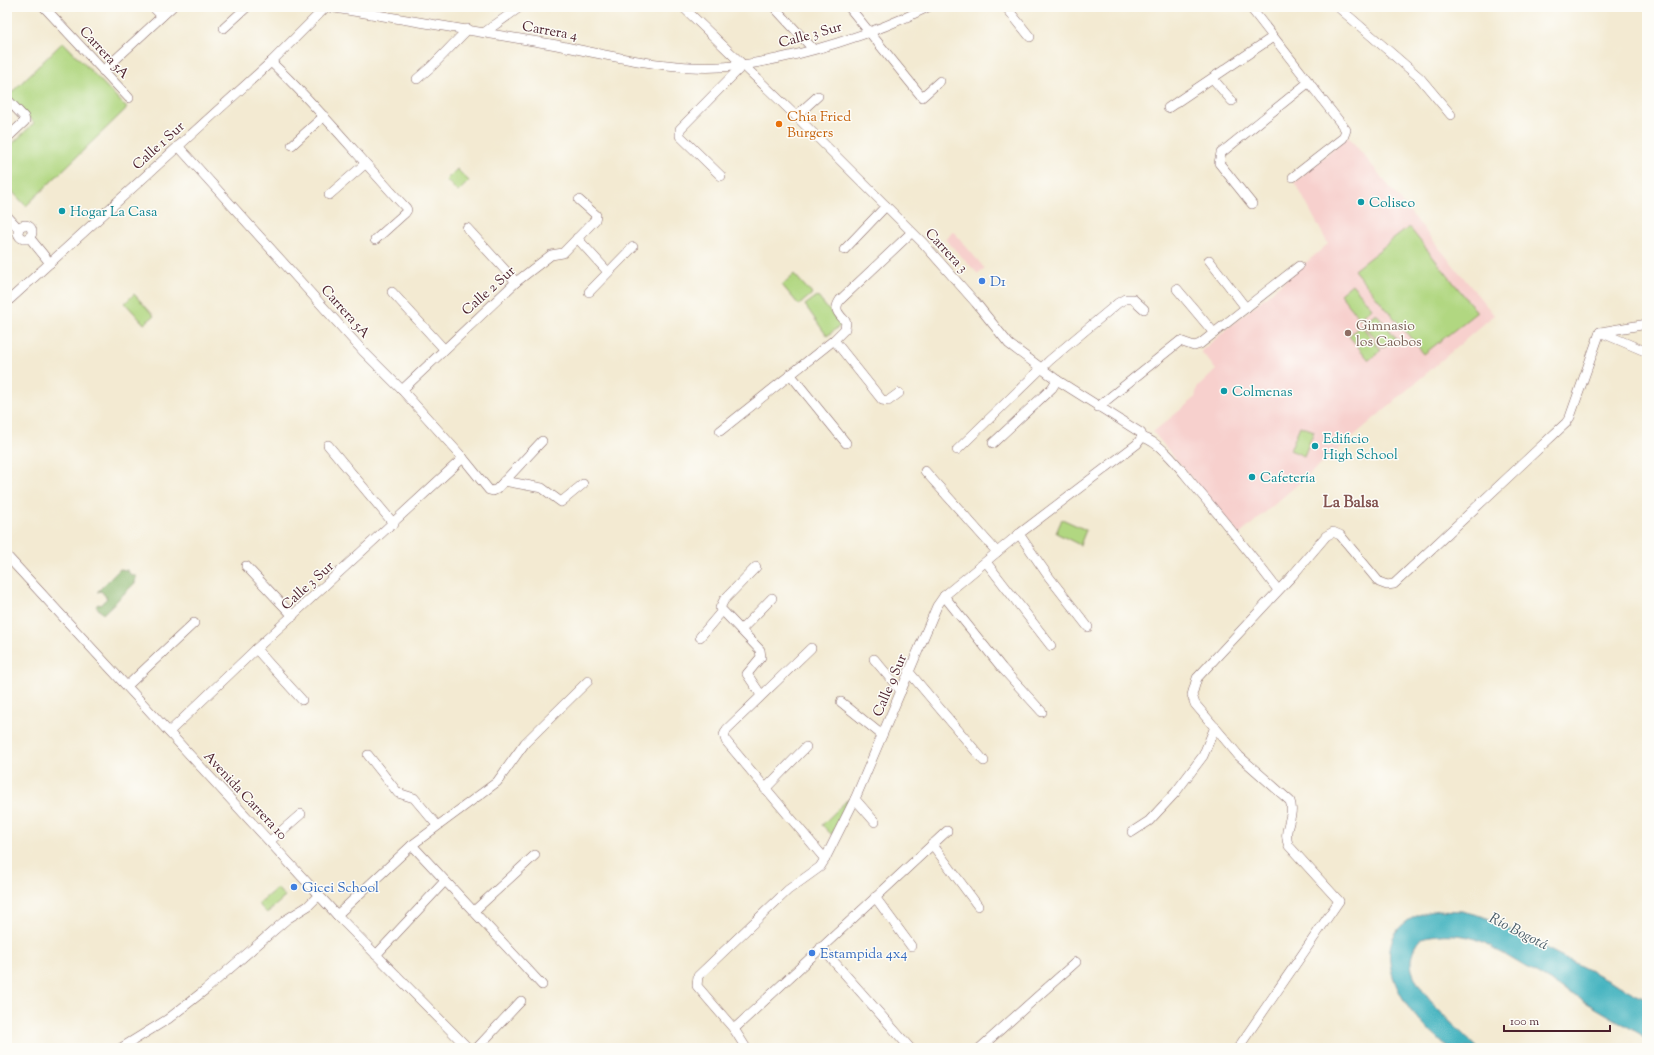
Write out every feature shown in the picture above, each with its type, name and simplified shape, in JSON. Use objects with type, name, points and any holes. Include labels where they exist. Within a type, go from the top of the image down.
[{"type":"street","name":"Carrera 5A","points":[[44,7],[129,98]]},
{"type":"street","points":[[153,7],[162,16]]},
{"type":"street","points":[[103,71],[172,7]]},
{"type":"street","points":[[224,28],[247,7]]},
{"type":"street","name":"Carrera 4","points":[[328,7],[468,29],[677,66],[743,65]]},
{"type":"street","name":"Calle 1 Sur","points":[[8,298],[50,263],[271,62],[328,7]]},
{"type":"street","points":[[485,32],[520,7]]},
{"type":"street","name":"Carrera 3","points":[[684,7],[796,116],[911,233],[923,243],[976,303],[1009,344],[1057,380],[1140,433],[1142,437],[1154,442],[1178,466],[1239,539],[1278,590]]},
{"type":"street","points":[[774,7],[813,50]]},
{"type":"street","points":[[849,7],[922,97],[940,81]]},
{"type":"street","name":"Calle 3 Sur","points":[[743,65],[813,50],[870,31],[928,7]]},
{"type":"street","points":[[1006,7],[1030,37]]},
{"type":"street","points":[[1250,7],[1346,130],[1343,138],[1293,177]]},
{"type":"street","points":[[1338,7],[1420,78],[1451,115]]},
{"type":"street","points":[[417,79],[432,66],[468,29]]},
{"type":"street","points":[[1168,108],[1273,37]]},
{"type":"street","points":[[271,62],[324,116],[407,210],[375,240]]},
{"type":"street","points":[[721,176],[680,136],[680,129],[743,65]]},
{"type":"street","points":[[1213,79],[1232,100]]},
{"type":"street","points":[[1252,204],[1219,164],[1221,153],[1309,82]]},
{"type":"street","points":[[796,116],[818,96]]},
{"type":"street","points":[[7,99],[24,117],[25,121],[7,138]]},
{"type":"street","points":[[292,145],[324,116]]},
{"type":"street","name":"Carrera 5A","points":[[178,146],[314,301],[402,390],[463,458],[489,490],[493,491],[504,481]]},
{"type":"street","points":[[330,195],[365,164]]},
{"type":"street","name":"Calle 2 Sur","points":[[402,390],[516,282],[551,255],[563,253],[596,218],[596,216],[580,200]]},
{"type":"street","points":[[844,250],[886,206]]},
{"type":"street","points":[[7,216],[18,229],[23,225],[29,227],[32,232],[29,237],[50,263]]},
{"type":"street","points":[[467,228],[516,282]]},
{"type":"street","points":[[720,431],[834,340],[846,325],[836,311],[836,305],[911,233]]},
{"type":"street","points":[[577,238],[608,272]]},
{"type":"street","points":[[589,292],[633,247]]},
{"type":"street","points":[[1209,260],[1246,308]]},
{"type":"street","points":[[1098,407],[1180,341],[1194,346],[1198,345],[1299,266]]},
{"type":"street","points":[[1177,289],[1214,333]]},
{"type":"street","points":[[392,292],[444,349]]},
{"type":"street","points":[[957,450],[1041,368],[1122,300],[1133,299],[1144,309]]},
{"type":"street","points":[[1600,332],[1647,324]]},
{"type":"street","points":[[1600,332],[1647,352]]},
{"type":"street","points":[[1238,1048],[1339,901],[1288,846],[1285,833],[1292,808],[1290,801],[1239,756],[1195,704],[1192,695],[1197,678],[1326,536],[1333,532],[1340,535],[1380,582],[1387,585],[1394,584],[1566,423],[1570,417],[1600,332]]},
{"type":"street","points":[[834,340],[882,400],[888,401],[899,394]]},
{"type":"street","points":[[790,374],[846,443]]},
{"type":"street","points":[[993,443],[1052,388],[1057,380]]},
{"type":"street","name":"Calle 9 Sur","points":[[734,1029],[697,986],[698,976],[788,890],[820,867],[855,799],[937,606],[944,596],[1018,534],[1137,444],[1142,437]]},
{"type":"street","points":[[504,481],[542,441]]},
{"type":"street","points":[[328,445],[394,524]]},
{"type":"street","name":"Calle 3 Sur","points":[[169,732],[256,649],[394,524],[463,458]]},
{"type":"street","points":[[925,471],[997,552]]},
{"type":"street","points":[[504,481],[542,488],[561,502],[583,484]]},
{"type":"street","points":[[1018,534],[1088,627]]},
{"type":"street","name":"Avenida Carrera 10","points":[[7,556],[337,915],[468,1048]]},
{"type":"street","points":[[986,562],[1051,646]]},
{"type":"street","points":[[246,566],[292,616]]},
{"type":"street","points":[[756,567],[724,600],[720,608],[722,612],[741,630],[762,654],[747,674],[761,695]]},
{"type":"street","points":[[944,596],[1002,668],[1042,712]]},
{"type":"street","points":[[741,630],[772,598]]},
{"type":"street","points":[[700,637],[722,612]]},
{"type":"street","points":[[127,686],[194,624]]},
{"type":"street","points":[[811,648],[727,728],[724,735],[726,741],[765,789],[825,859]]},
{"type":"street","points":[[256,649],[302,700]]},
{"type":"street","points":[[874,659],[901,690]]},
{"type":"street","points":[[909,672],[984,761]]},
{"type":"street","points":[[337,915],[412,845],[497,782],[525,743],[588,681]]},
{"type":"street","points":[[842,702],[882,735]]},
{"type":"street","points":[[1132,832],[1149,821],[1175,793],[1203,756],[1215,727]]},
{"type":"street","points":[[765,789],[806,747]]},
{"type":"street","points":[[368,755],[398,793],[414,798],[437,825]]},
{"type":"street","points":[[855,799],[875,822]]},
{"type":"street","points":[[270,841],[301,814]]},
{"type":"street","points":[[741,1046],[740,1038],[734,1029],[947,831]]},
{"type":"street","points":[[932,844],[978,906]]},
{"type":"street","points":[[412,845],[542,985]]},
{"type":"street","points":[[474,911],[535,855]]},
{"type":"street","points":[[376,955],[445,881]]},
{"type":"street","points":[[121,1048],[168,1019],[205,990],[287,919],[308,906],[319,895]]},
{"type":"street","points":[[875,897],[911,946]]},
{"type":"street","points":[[821,947],[910,1048]]},
{"type":"street","points":[[980,1048],[1076,962]]},
{"type":"street","points":[[476,1048],[521,1001]]},
{"type":"shaded area","name":"Gimnasio los Caobos","points":[[1348,136],[1494,315],[1239,535],[1153,432],[1195,398],[1197,388],[1216,370],[1201,351],[1328,244],[1295,182]]},
{"type":"shaded area","points":[[953,231],[985,269],[978,274],[945,239]]},
{"type":"green space","points":[[63,42],[127,108],[26,206],[7,186],[7,149],[34,123],[8,96]]},
{"type":"green space","points":[[457,169],[469,181],[458,192],[446,180]]},
{"type":"green space","points":[[1409,227],[1477,312],[1424,354],[1354,270]]},
{"type":"green space","points":[[794,274],[812,294],[799,305],[782,285]]},
{"type":"green space","points":[[1352,284],[1372,308],[1360,319],[1340,294]]},
{"type":"green space","points":[[134,294],[154,316],[144,324],[125,303]]},
{"type":"green space","points":[[817,296],[841,325],[827,336],[805,305]]},
{"type":"green space","points":[[1376,313],[1396,338],[1383,348],[1363,323]]},
{"type":"green space","points":[[1361,325],[1381,350],[1369,360],[1349,336]]},
{"type":"green space","points":[[1300,426],[1314,431],[1304,456],[1290,450]]},
{"type":"green space","points":[[1062,519],[1086,530],[1080,545],[1056,533]]},
{"type":"green space","points":[[120,569],[127,570],[131,575],[134,575],[136,577],[135,583],[103,614],[96,606],[98,604],[100,605],[107,598],[101,591],[97,592]]},
{"type":"green space","points":[[849,798],[832,835],[822,825]]},
{"type":"green space","points":[[277,888],[285,897],[267,913],[258,904]]},
{"type":"water","points":[[1438,910],[1462,911],[1485,917],[1647,1000],[1647,1038],[1483,942],[1460,935],[1437,935],[1421,938],[1418,942],[1412,954],[1412,971],[1426,995],[1436,1007],[1478,1048],[1448,1048],[1424,1026],[1411,1011],[1401,995],[1394,979],[1390,963],[1390,948],[1394,935],[1403,924],[1418,915]]},
{"type":"place","name":"Chia Fried Burgers","points":[[779,124]]},
{"type":"place","name":"Coliseo","points":[[1361,202]]},
{"type":"place","name":"Hogar La Casa","points":[[62,211]]},
{"type":"place","name":"D1","points":[[982,281]]},
{"type":"place","name":"Gimnasio los Caobos","points":[[1348,333]]},
{"type":"place","name":"Colmenas","points":[[1224,391]]},
{"type":"place","name":"Edificio High School","points":[[1315,446]]},
{"type":"place","name":"Cafetería","points":[[1252,477]]},
{"type":"place","name":"Gicei School","points":[[294,887]]},
{"type":"place","name":"Estampida 4x4","points":[[812,953]]},
{"type":"district","name":"La Balsa","points":[[1351,501]]},
{"type":"water label","name":"Río Bogotá","points":[[1519,931]]}]
